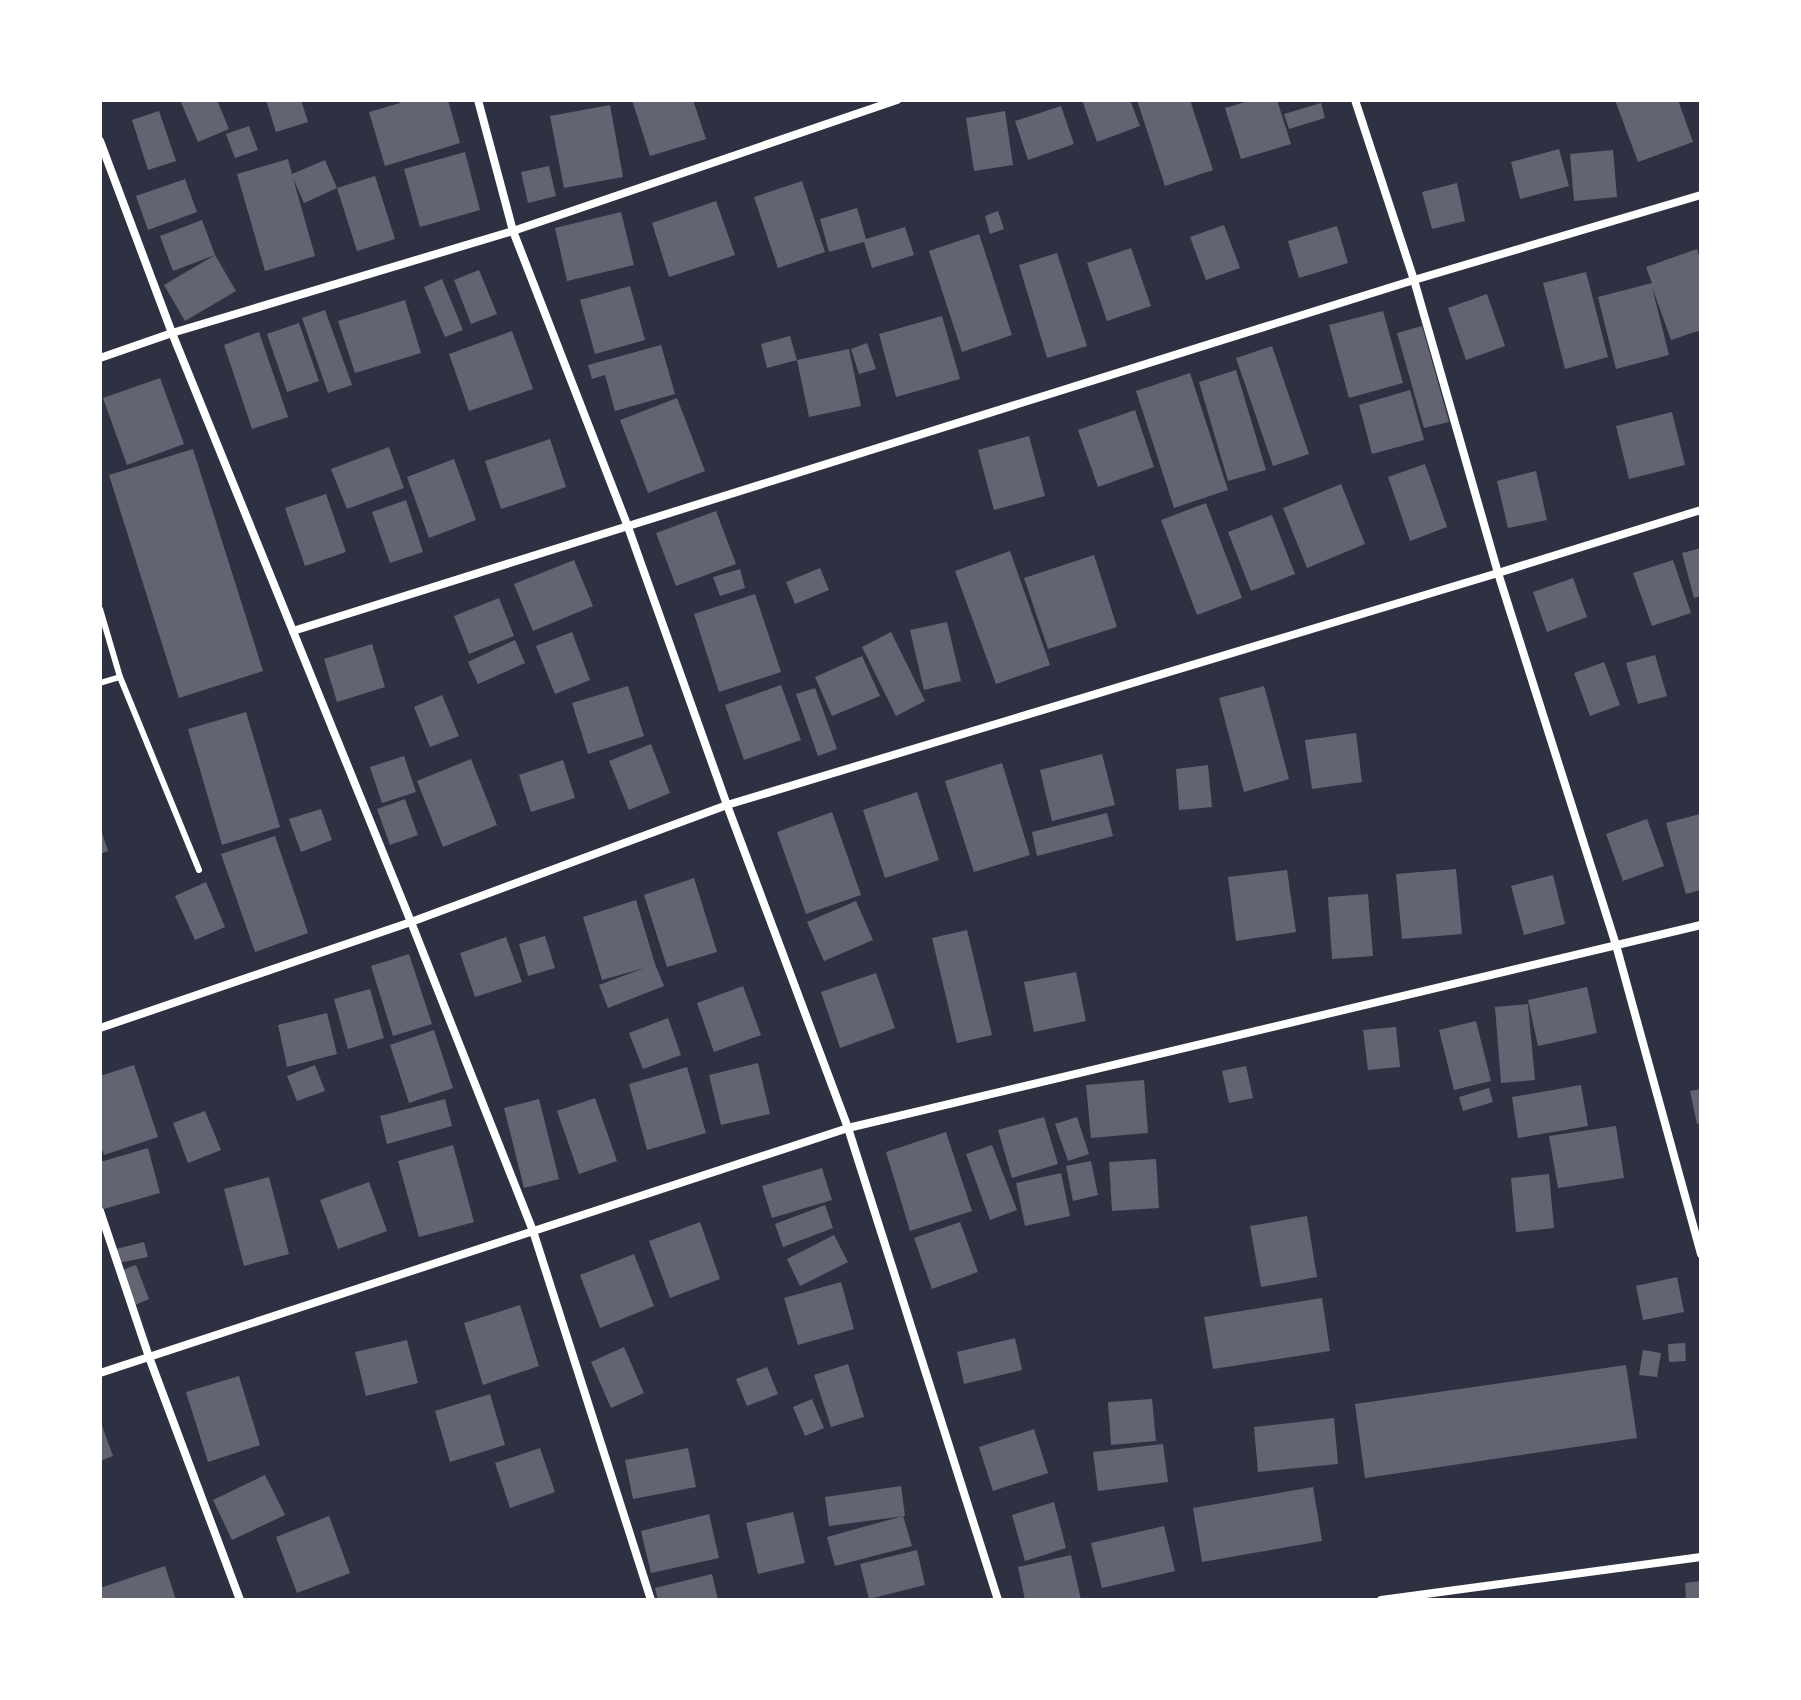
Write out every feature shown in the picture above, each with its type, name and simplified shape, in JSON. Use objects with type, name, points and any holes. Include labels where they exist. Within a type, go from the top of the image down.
[{"type":"street","points":[[478,100],[513,231],[628,527],[727,805],[848,1128],[998,1600]]},
{"type":"street","points":[[100,358],[172,333],[513,231],[897,100]]},
{"type":"street","points":[[1355,100],[1414,280],[1498,573],[1616,945],[1701,1254]]},
{"type":"street","points":[[100,141],[172,333],[533,1231],[651,1600]]},
{"type":"street","points":[[293,631],[1414,280],[1701,195]]},
{"type":"street","points":[[100,1028],[411,922],[727,805],[1701,510]]},
{"type":"street","points":[[100,1373],[848,1128],[1701,925]]},
{"type":"street","points":[[100,1211],[149,1357],[240,1600]]},
{"type":"street","points":[[1381,1600],[1701,1557]]},
{"type":"lane","points":[[100,609],[120,677],[199,870]]},
{"type":"lane","points":[[100,683],[120,677]]},
{"type":"building","points":[[180,100],[217,100],[229,129],[198,142]]},
{"type":"building","points":[[266,100],[301,100],[308,122],[276,132]]},
{"type":"building","points":[[399,100],[448,100],[460,143],[385,166],[369,112],[400,103]]},
{"type":"building","points":[[632,100],[693,100],[706,139],[650,156]]},
{"type":"building","points":[[1082,100],[1130,100],[1140,126],[1097,142]]},
{"type":"building","points":[[1137,100],[1190,100],[1213,170],[1165,186]]},
{"type":"building","points":[[1252,100],[1277,100],[1291,144],[1241,159],[1225,108]]},
{"type":"building","points":[[1615,100],[1678,100],[1693,142],[1638,162]]},
{"type":"building","points":[[1321,103],[1325,118],[1289,129],[1284,114]]},
{"type":"building","points":[[610,105],[623,177],[564,188],[550,116]]},
{"type":"building","points":[[1061,106],[1074,144],[1028,160],[1015,121]]},
{"type":"building","points":[[159,111],[176,161],[148,170],[132,120]]},
{"type":"building","points":[[1005,111],[1013,165],[974,171],[966,118]]},
{"type":"building","points":[[249,126],[258,150],[235,158],[226,134]]},
{"type":"building","points":[[1559,149],[1569,186],[1520,199],[1511,162]]},
{"type":"building","points":[[1613,150],[1617,197],[1574,201],[1570,154]]},
{"type":"building","points":[[465,152],[480,210],[420,227],[404,169]]},
{"type":"building","points":[[288,159],[292,174],[325,160],[337,188],[304,203],[293,178],[315,256],[265,271],[237,174]]},
{"type":"building","points":[[549,166],[556,196],[528,203],[521,172]]},
{"type":"building","points":[[375,176],[395,239],[357,251],[337,188]]},
{"type":"building","points":[[185,179],[197,212],[148,230],[136,196]]},
{"type":"building","points":[[802,181],[825,252],[778,268],[754,197]]},
{"type":"building","points":[[1457,183],[1465,221],[1432,229],[1422,192]]},
{"type":"building","points":[[716,201],[735,255],[669,277],[652,223]]},
{"type":"building","points":[[857,208],[866,239],[905,227],[914,255],[872,268],[864,242],[829,252],[820,219]]},
{"type":"building","points":[[998,211],[1004,229],[990,234],[985,216]]},
{"type":"building","points":[[621,212],[634,265],[567,281],[555,228]]},
{"type":"building","points":[[202,220],[215,255],[173,271],[160,236]]},
{"type":"building","points":[[1224,225],[1240,268],[1206,280],[1190,237]]},
{"type":"building","points":[[1337,226],[1348,263],[1299,278],[1288,241]]},
{"type":"building","points":[[979,234],[1012,335],[962,352],[929,251]]},
{"type":"building","points":[[1131,248],[1151,306],[1107,321],[1087,263]]},
{"type":"building","points":[[1697,249],[1701,262],[1701,330],[1671,340],[1652,287],[1669,355],[1616,369],[1598,297],[1652,283],[1646,267]]},
{"type":"building","points":[[1057,253],[1087,346],[1047,358],[1019,265]]},
{"type":"building","points":[[215,255],[236,291],[185,321],[164,285]]},
{"type":"building","points":[[479,270],[497,314],[471,324],[454,280]]},
{"type":"building","points":[[1586,272],[1608,357],[1565,369],[1543,283]]},
{"type":"building","points":[[442,279],[463,330],[445,337],[424,287]]},
{"type":"building","points":[[630,286],[645,340],[595,354],[580,300]]},
{"type":"building","points":[[1487,294],[1505,346],[1466,360],[1448,308]]},
{"type":"building","points":[[405,300],[421,353],[355,373],[338,321]]},
{"type":"building","points":[[325,310],[352,385],[328,393],[302,318]]},
{"type":"building","points":[[1383,311],[1403,383],[1349,398],[1329,325]]},
{"type":"building","points":[[942,316],[960,379],[896,397],[879,334]]},
{"type":"building","points":[[299,323],[319,381],[287,392],[267,334]]},
{"type":"building","points":[[1422,326],[1449,422],[1424,428],[1397,333]]},
{"type":"building","points":[[512,331],[533,389],[469,411],[449,354]]},
{"type":"building","points":[[259,332],[288,417],[252,429],[224,345]]},
{"type":"building","points":[[790,336],[797,360],[767,368],[761,344]]},
{"type":"building","points":[[867,343],[876,369],[859,374],[851,349]]},
{"type":"building","points":[[661,345],[675,394],[615,411],[605,375],[592,379],[588,365]]},
{"type":"building","points":[[1272,346],[1309,454],[1273,466],[1236,358]]},
{"type":"building","points":[[849,349],[861,406],[809,417],[797,360]]},
{"type":"building","points":[[1236,370],[1266,470],[1228,481],[1199,382]]},
{"type":"building","points":[[1190,373],[1228,490],[1174,508],[1136,391]]},
{"type":"building","points":[[160,378],[184,444],[127,465],[103,398]]},
{"type":"building","points":[[1410,390],[1424,440],[1372,454],[1359,405]]},
{"type":"building","points":[[677,398],[705,471],[648,493],[620,420]]},
{"type":"building","points":[[1135,410],[1154,467],[1098,487],[1078,430]]},
{"type":"building","points":[[1672,412],[1685,465],[1629,479],[1616,426]]},
{"type":"building","points":[[1029,436],[1045,496],[994,510],[978,450]]},
{"type":"building","points":[[550,439],[566,487],[501,509],[485,461]]},
{"type":"building","points":[[389,447],[404,488],[347,509],[331,469]]},
{"type":"building","points":[[193,449],[263,671],[179,698],[109,475]]},
{"type":"building","points":[[454,459],[476,520],[429,538],[407,477]]},
{"type":"building","points":[[1425,464],[1447,527],[1410,541],[1388,477]]},
{"type":"building","points":[[1536,471],[1547,520],[1508,528],[1497,481]]},
{"type":"building","points":[[1341,484],[1365,544],[1307,568],[1283,508]]},
{"type":"building","points":[[326,494],[346,552],[305,566],[285,508]]},
{"type":"building","points":[[406,500],[423,552],[390,563],[372,512]]},
{"type":"building","points":[[1206,503],[1242,598],[1197,615],[1161,520]]},
{"type":"building","points":[[716,511],[736,564],[676,586],[656,533]]},
{"type":"building","points":[[1272,515],[1295,574],[1251,591],[1228,532]]},
{"type":"building","points":[[1701,548],[1701,596],[1694,598],[1682,553]]},
{"type":"building","points":[[1010,551],[1050,665],[996,684],[955,571]]},
{"type":"building","points":[[1094,555],[1117,627],[1048,649],[1024,578]]},
{"type":"building","points":[[574,560],[593,606],[533,631],[514,584]]},
{"type":"building","points":[[1673,560],[1691,613],[1652,626],[1633,573]]},
{"type":"building","points":[[820,568],[829,590],[795,604],[786,582]]},
{"type":"building","points":[[740,569],[745,588],[720,596],[713,577]]},
{"type":"building","points":[[1573,578],[1587,617],[1547,632],[1533,592]]},
{"type":"building","points":[[755,594],[781,672],[719,692],[694,614]]},
{"type":"building","points":[[499,598],[514,636],[469,654],[454,616]]},
{"type":"building","points":[[947,622],[961,681],[924,690],[910,630]]},
{"type":"building","points":[[572,632],[590,680],[555,694],[536,646]]},
{"type":"building","points":[[891,632],[925,701],[896,716],[862,647]]},
{"type":"building","points":[[515,640],[525,663],[478,684],[468,662]]},
{"type":"building","points":[[372,644],[385,687],[337,702],[324,659]]},
{"type":"building","points":[[1655,655],[1667,696],[1638,704],[1626,663]]},
{"type":"building","points":[[862,656],[880,696],[832,716],[815,677]]},
{"type":"building","points":[[1604,662],[1620,705],[1590,716],[1574,673]]},
{"type":"building","points":[[781,685],[801,740],[744,760],[725,705]]},
{"type":"building","points":[[628,686],[644,736],[588,754],[572,703]]},
{"type":"building","points":[[1264,686],[1289,779],[1244,792],[1219,698]]},
{"type":"building","points":[[815,688],[837,749],[818,756],[796,694]]},
{"type":"building","points":[[442,695],[459,736],[430,747],[414,707]]},
{"type":"building","points":[[246,712],[280,827],[222,845],[188,729]]},
{"type":"building","points":[[1356,733],[1362,782],[1312,789],[1305,740]]},
{"type":"building","points":[[651,744],[670,793],[629,810],[609,761]]},
{"type":"building","points":[[1102,754],[1115,805],[1052,821],[1040,770]]},
{"type":"building","points":[[404,756],[416,792],[382,803],[370,767]]},
{"type":"building","points":[[471,759],[497,825],[443,847],[417,781]]},
{"type":"building","points":[[563,760],[575,798],[531,812],[519,775]]},
{"type":"building","points":[[1002,763],[1030,855],[974,872],[945,781]]},
{"type":"building","points":[[1208,765],[1212,807],[1179,810],[1176,769]]},
{"type":"building","points":[[917,792],[939,860],[885,878],[863,810]]},
{"type":"building","points":[[405,799],[418,835],[390,845],[377,809]]},
{"type":"building","points":[[321,809],[332,840],[301,852],[289,819]]},
{"type":"building","points":[[832,812],[861,895],[806,914],[777,832]]},
{"type":"building","points":[[1107,813],[1113,836],[1037,856],[1032,832]]},
{"type":"building","points":[[1700,814],[1701,890],[1686,894],[1666,823]]},
{"type":"building","points":[[1647,819],[1664,866],[1623,881],[1606,834]]},
{"type":"building","points":[[100,827],[108,851],[100,854]]},
{"type":"building","points":[[275,836],[308,933],[255,952],[221,854]]},
{"type":"building","points":[[1456,869],[1462,934],[1402,939],[1396,874]]},
{"type":"building","points":[[1287,870],[1296,932],[1236,941],[1228,877]]},
{"type":"building","points":[[1553,875],[1565,924],[1524,935],[1511,886]]},
{"type":"building","points":[[694,878],[717,952],[667,967],[644,895]]},
{"type":"building","points":[[206,882],[225,927],[195,940],[175,896]]},
{"type":"building","points":[[1368,894],[1373,956],[1332,959],[1328,897]]},
{"type":"building","points":[[636,900],[664,986],[608,1008],[599,985],[644,968],[602,980],[583,917]]},
{"type":"building","points":[[856,901],[873,940],[824,961],[807,922]]},
{"type":"building","points":[[967,930],[992,1035],[957,1043],[932,938]]},
{"type":"building","points":[[545,936],[555,968],[528,976],[519,944]]},
{"type":"building","points":[[506,937],[522,982],[475,997],[460,953]]},
{"type":"building","points":[[409,954],[432,1024],[393,1036],[371,966]]},
{"type":"building","points":[[1076,972],[1086,1021],[1034,1032],[1024,982]]},
{"type":"building","points":[[876,973],[895,1028],[840,1048],[821,992]]},
{"type":"building","points":[[743,986],[761,1035],[714,1052],[697,1003]]},
{"type":"building","points":[[1587,987],[1597,1033],[1538,1046],[1528,1000]]},
{"type":"building","points":[[370,989],[384,1038],[348,1049],[334,999]]},
{"type":"building","points":[[1528,1004],[1535,1080],[1501,1083],[1495,1007]]},
{"type":"building","points":[[327,1013],[337,1054],[287,1067],[278,1025]]},
{"type":"building","points":[[668,1018],[681,1055],[643,1069],[629,1033]]},
{"type":"building","points":[[1476,1021],[1491,1081],[1454,1090],[1439,1030]]},
{"type":"building","points":[[1396,1027],[1400,1067],[1368,1070],[1363,1030]]},
{"type":"building","points":[[434,1030],[453,1088],[409,1103],[390,1045]]},
{"type":"building","points":[[758,1063],[770,1114],[721,1125],[709,1075]]},
{"type":"building","points":[[134,1065],[158,1137],[104,1155],[100,1142],[100,1076]]},
{"type":"building","points":[[315,1065],[325,1091],[297,1101],[287,1076]]},
{"type":"building","points":[[1246,1066],[1253,1098],[1229,1103],[1222,1071]]},
{"type":"building","points":[[687,1067],[706,1133],[647,1150],[629,1084]]},
{"type":"building","points":[[1144,1080],[1148,1133],[1091,1138],[1086,1085]]},
{"type":"building","points":[[1581,1085],[1588,1126],[1518,1138],[1512,1097]]},
{"type":"building","points":[[1489,1088],[1493,1102],[1463,1111],[1459,1097]]},
{"type":"building","points":[[1701,1089],[1701,1123],[1697,1124],[1690,1091]]},
{"type":"building","points":[[595,1098],[617,1161],[579,1174],[557,1111]]},
{"type":"building","points":[[445,1099],[452,1126],[387,1144],[380,1116]]},
{"type":"building","points":[[539,1099],[559,1179],[524,1188],[504,1108]]},
{"type":"building","points":[[205,1111],[221,1150],[188,1163],[173,1123]]},
{"type":"building","points":[[1044,1117],[1058,1164],[1012,1178],[998,1130]]},
{"type":"building","points":[[1077,1117],[1089,1154],[1068,1161],[1055,1124]]},
{"type":"building","points":[[1616,1126],[1624,1178],[1558,1188],[1549,1136]]},
{"type":"building","points":[[946,1132],[972,1211],[910,1231],[886,1152]]},
{"type":"building","points":[[453,1145],[474,1222],[419,1237],[398,1161]]},
{"type":"building","points":[[992,1145],[1017,1210],[990,1220],[966,1154]]},
{"type":"building","points":[[148,1148],[160,1193],[100,1210],[100,1162]]},
{"type":"building","points":[[1156,1159],[1159,1208],[1112,1211],[1109,1162]]},
{"type":"building","points":[[1091,1161],[1098,1195],[1073,1201],[1066,1166]]},
{"type":"building","points":[[822,1168],[832,1200],[772,1218],[762,1186]]},
{"type":"building","points":[[1061,1173],[1070,1216],[1025,1226],[1016,1183]]},
{"type":"building","points":[[1549,1174],[1554,1228],[1516,1232],[1511,1178]]},
{"type":"building","points":[[269,1177],[289,1254],[244,1266],[224,1189]]},
{"type":"building","points":[[369,1182],[387,1231],[338,1249],[320,1200]]},
{"type":"building","points":[[825,1205],[833,1228],[783,1247],[775,1224]]},
{"type":"building","points":[[1307,1216],[1317,1277],[1261,1287],[1250,1226]]},
{"type":"building","points":[[700,1222],[720,1279],[670,1298],[649,1241]]},
{"type":"building","points":[[960,1222],[978,1272],[932,1289],[914,1238]]},
{"type":"building","points":[[834,1235],[848,1262],[800,1286],[787,1259]]},
{"type":"building","points":[[144,1242],[148,1257],[119,1263],[116,1249]]},
{"type":"building","points":[[634,1254],[654,1306],[600,1328],[580,1275]]},
{"type":"building","points":[[136,1265],[149,1299],[135,1305],[122,1270]]},
{"type":"building","points":[[1677,1277],[1684,1312],[1643,1320],[1636,1286]]},
{"type":"building","points":[[841,1282],[854,1329],[798,1345],[784,1298]]},
{"type":"building","points":[[1322,1298],[1330,1351],[1213,1369],[1204,1317]]},
{"type":"building","points":[[520,1305],[539,1366],[483,1385],[464,1323]]},
{"type":"building","points":[[1015,1338],[1022,1370],[964,1384],[957,1352]]},
{"type":"building","points":[[407,1340],[418,1383],[366,1396],[355,1352]]},
{"type":"building","points":[[1685,1343],[1686,1361],[1669,1362],[1668,1344]]},
{"type":"building","points":[[624,1347],[644,1393],[611,1408],[591,1362]]},
{"type":"building","points":[[1643,1350],[1661,1353],[1657,1377],[1639,1375]]},
{"type":"building","points":[[848,1364],[864,1417],[831,1427],[814,1375]]},
{"type":"building","points":[[1626,1365],[1637,1438],[1365,1478],[1355,1404]]},
{"type":"building","points":[[767,1367],[778,1394],[747,1406],[736,1379]]},
{"type":"building","points":[[239,1376],[260,1445],[208,1462],[186,1392]]},
{"type":"building","points":[[490,1394],[505,1445],[450,1462],[435,1411]]},
{"type":"building","points":[[812,1399],[824,1428],[805,1436],[793,1407]]},
{"type":"building","points":[[1152,1399],[1156,1441],[1111,1445],[1108,1402]]},
{"type":"building","points":[[1334,1418],[1338,1464],[1258,1472],[1254,1427]]},
{"type":"building","points":[[100,1420],[113,1456],[100,1461]]},
{"type":"building","points":[[1034,1429],[1048,1473],[993,1491],[979,1447]]},
{"type":"building","points":[[1163,1444],[1168,1482],[1098,1491],[1093,1452]]},
{"type":"building","points":[[540,1448],[555,1492],[510,1508],[495,1463]]},
{"type":"building","points":[[688,1448],[696,1487],[633,1499],[625,1460]]},
{"type":"building","points":[[265,1475],[285,1515],[232,1540],[213,1500]]},
{"type":"building","points":[[901,1486],[905,1516],[829,1526],[825,1497]]},
{"type":"building","points":[[1313,1487],[1322,1541],[1202,1562],[1193,1508]]},
{"type":"building","points":[[1054,1502],[1066,1548],[1025,1561],[1012,1515]]},
{"type":"building","points":[[793,1512],[805,1563],[758,1574],[746,1523]]},
{"type":"building","points":[[709,1514],[719,1558],[651,1573],[641,1531]]},
{"type":"building","points":[[329,1516],[350,1573],[297,1593],[276,1537]]},
{"type":"building","points":[[903,1516],[912,1546],[835,1566],[827,1537]]},
{"type":"building","points":[[1164,1526],[1175,1571],[1102,1588],[1091,1543]]},
{"type":"building","points":[[917,1550],[925,1585],[869,1599],[860,1564]]},
{"type":"building","points":[[1071,1555],[1081,1600],[1025,1600],[1018,1567]]},
{"type":"building","points":[[165,1566],[176,1600],[100,1600],[100,1588]]},
{"type":"building","points":[[712,1574],[718,1600],[658,1600],[655,1588]]},
{"type":"building","points":[[1701,1581],[1701,1600],[1686,1600],[1685,1583]]}]
